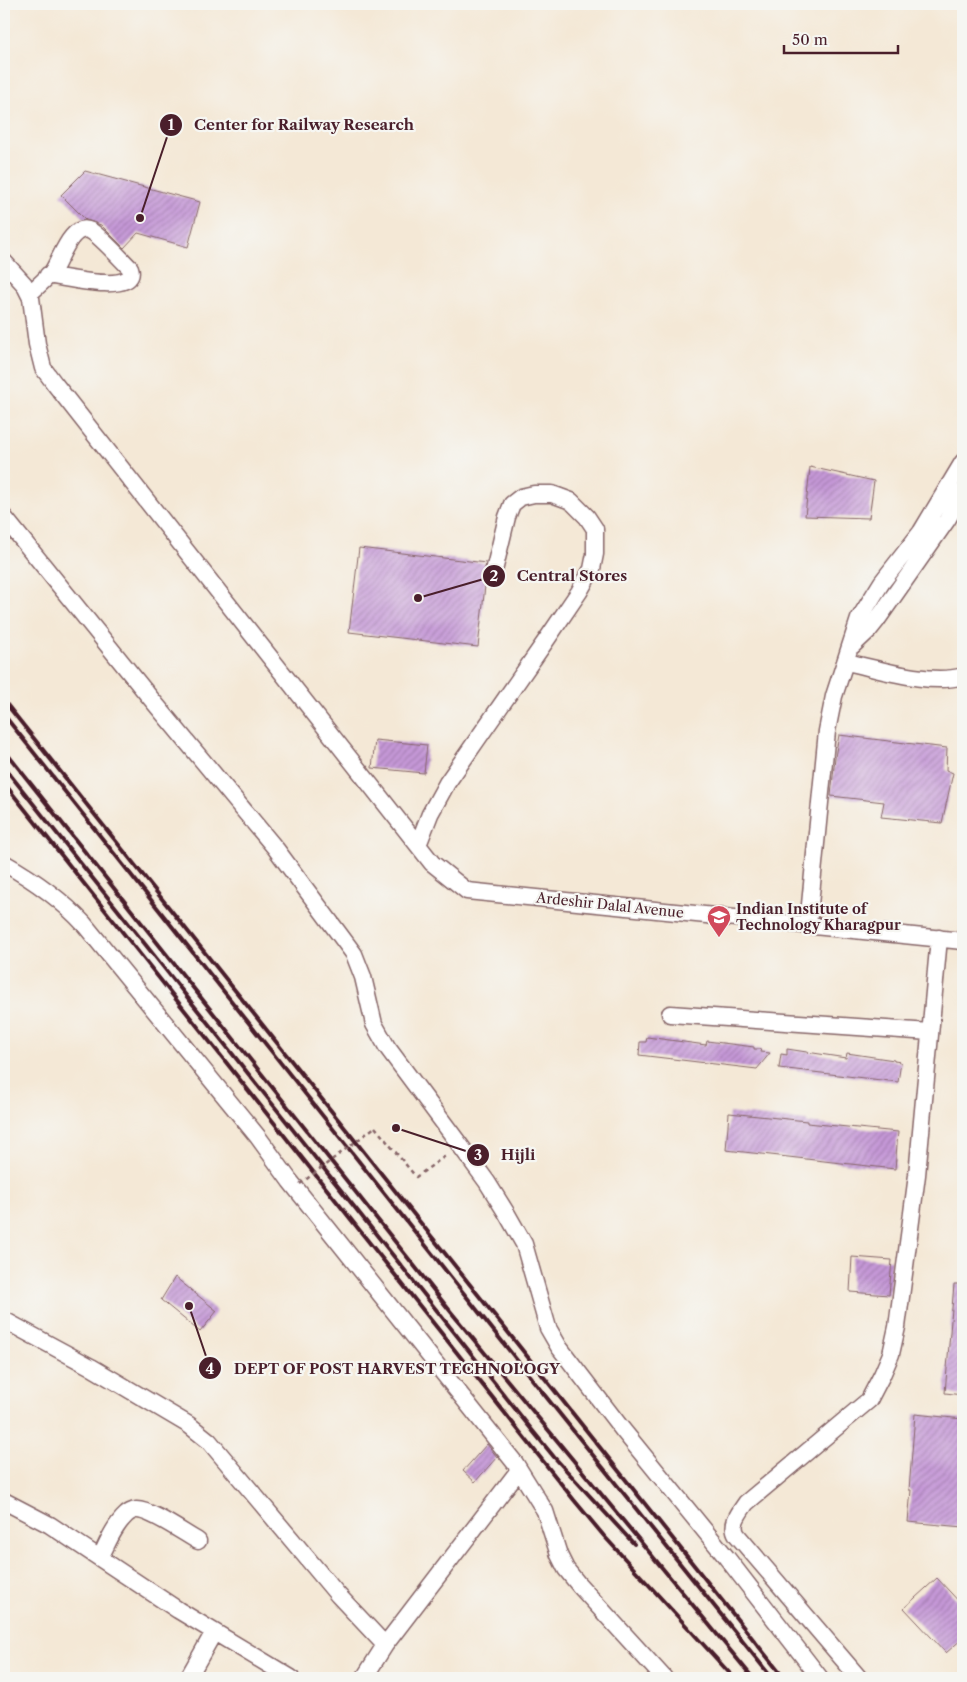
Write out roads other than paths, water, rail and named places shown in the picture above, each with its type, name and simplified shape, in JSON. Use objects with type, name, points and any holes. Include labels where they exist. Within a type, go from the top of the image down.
[{"type":"street","points":[[29,294],[48,275],[52,271],[74,234],[85,230],[90,231],[112,250],[130,268],[131,272],[131,276],[126,281],[114,284],[48,275]]},
{"type":"street","points":[[4,262],[24,284],[32,298],[37,344],[44,368],[54,383],[418,845]]},
{"type":"street","points":[[808,925],[827,731],[834,696],[859,619],[882,582],[929,520],[963,462]]},
{"type":"street","points":[[848,654],[869,630],[947,520],[963,492]]},
{"type":"street","points":[[418,845],[430,814],[447,783],[545,642],[592,570],[596,554],[595,529],[587,517],[571,501],[552,494],[534,494],[521,497],[512,504],[507,517],[494,571]]},
{"type":"street","points":[[4,517],[276,849],[354,954],[364,976],[374,1024],[387,1047],[487,1182],[524,1244],[548,1328],[559,1347],[578,1368],[622,1429],[727,1558],[820,1678]]},
{"type":"street","points":[[848,654],[932,680],[953,679],[963,676]]},
{"type":"street","name":"Ardeshir Dalal Avenue","points":[[418,845],[432,863],[466,891],[963,941]]},
{"type":"street","points":[[4,863],[26,876],[67,906],[84,924],[258,1137],[290,1181],[462,1395],[519,1470],[545,1511],[559,1555],[566,1569],[578,1585],[664,1678]]},
{"type":"street","points":[[858,1678],[737,1535],[734,1530],[734,1524],[746,1503],[869,1400],[891,1354],[898,1318],[917,1175],[939,938]]},
{"type":"street","points":[[670,1014],[930,1032]]},
{"type":"street","points":[[4,1320],[91,1367],[181,1420],[209,1440],[338,1595],[385,1645]]},
{"type":"street","points":[[364,1678],[385,1645],[519,1470]]},
{"type":"street","points":[[4,1501],[50,1526],[214,1632],[291,1678]]},
{"type":"street","points":[[100,1558],[119,1523],[126,1514],[135,1510],[162,1520],[198,1542]]},
{"type":"street","points":[[188,1678],[214,1632]]},
{"type":"railway","points":[[4,701],[784,1678]]},
{"type":"railway","points":[[4,715],[772,1678]]},
{"type":"railway","points":[[4,750],[451,1312],[753,1678]]},
{"type":"railway","points":[[4,767],[532,1430],[554,1457],[634,1544]]},
{"type":"railway","points":[[4,783],[574,1500],[604,1536],[734,1678]]},
{"type":"place","name":"Center for Railway Research","points":[[140,218]]},
{"type":"place","name":"Central Stores","points":[[418,598]]},
{"type":"place","name":"Indian Institute of Technology Kharagpur","points":[[719,938]]},
{"type":"place","name":"Hijli","points":[[396,1128]]},
{"type":"place","name":"DEPT OF POST HARVEST TECHNOLOGY","points":[[189,1306]]}]
